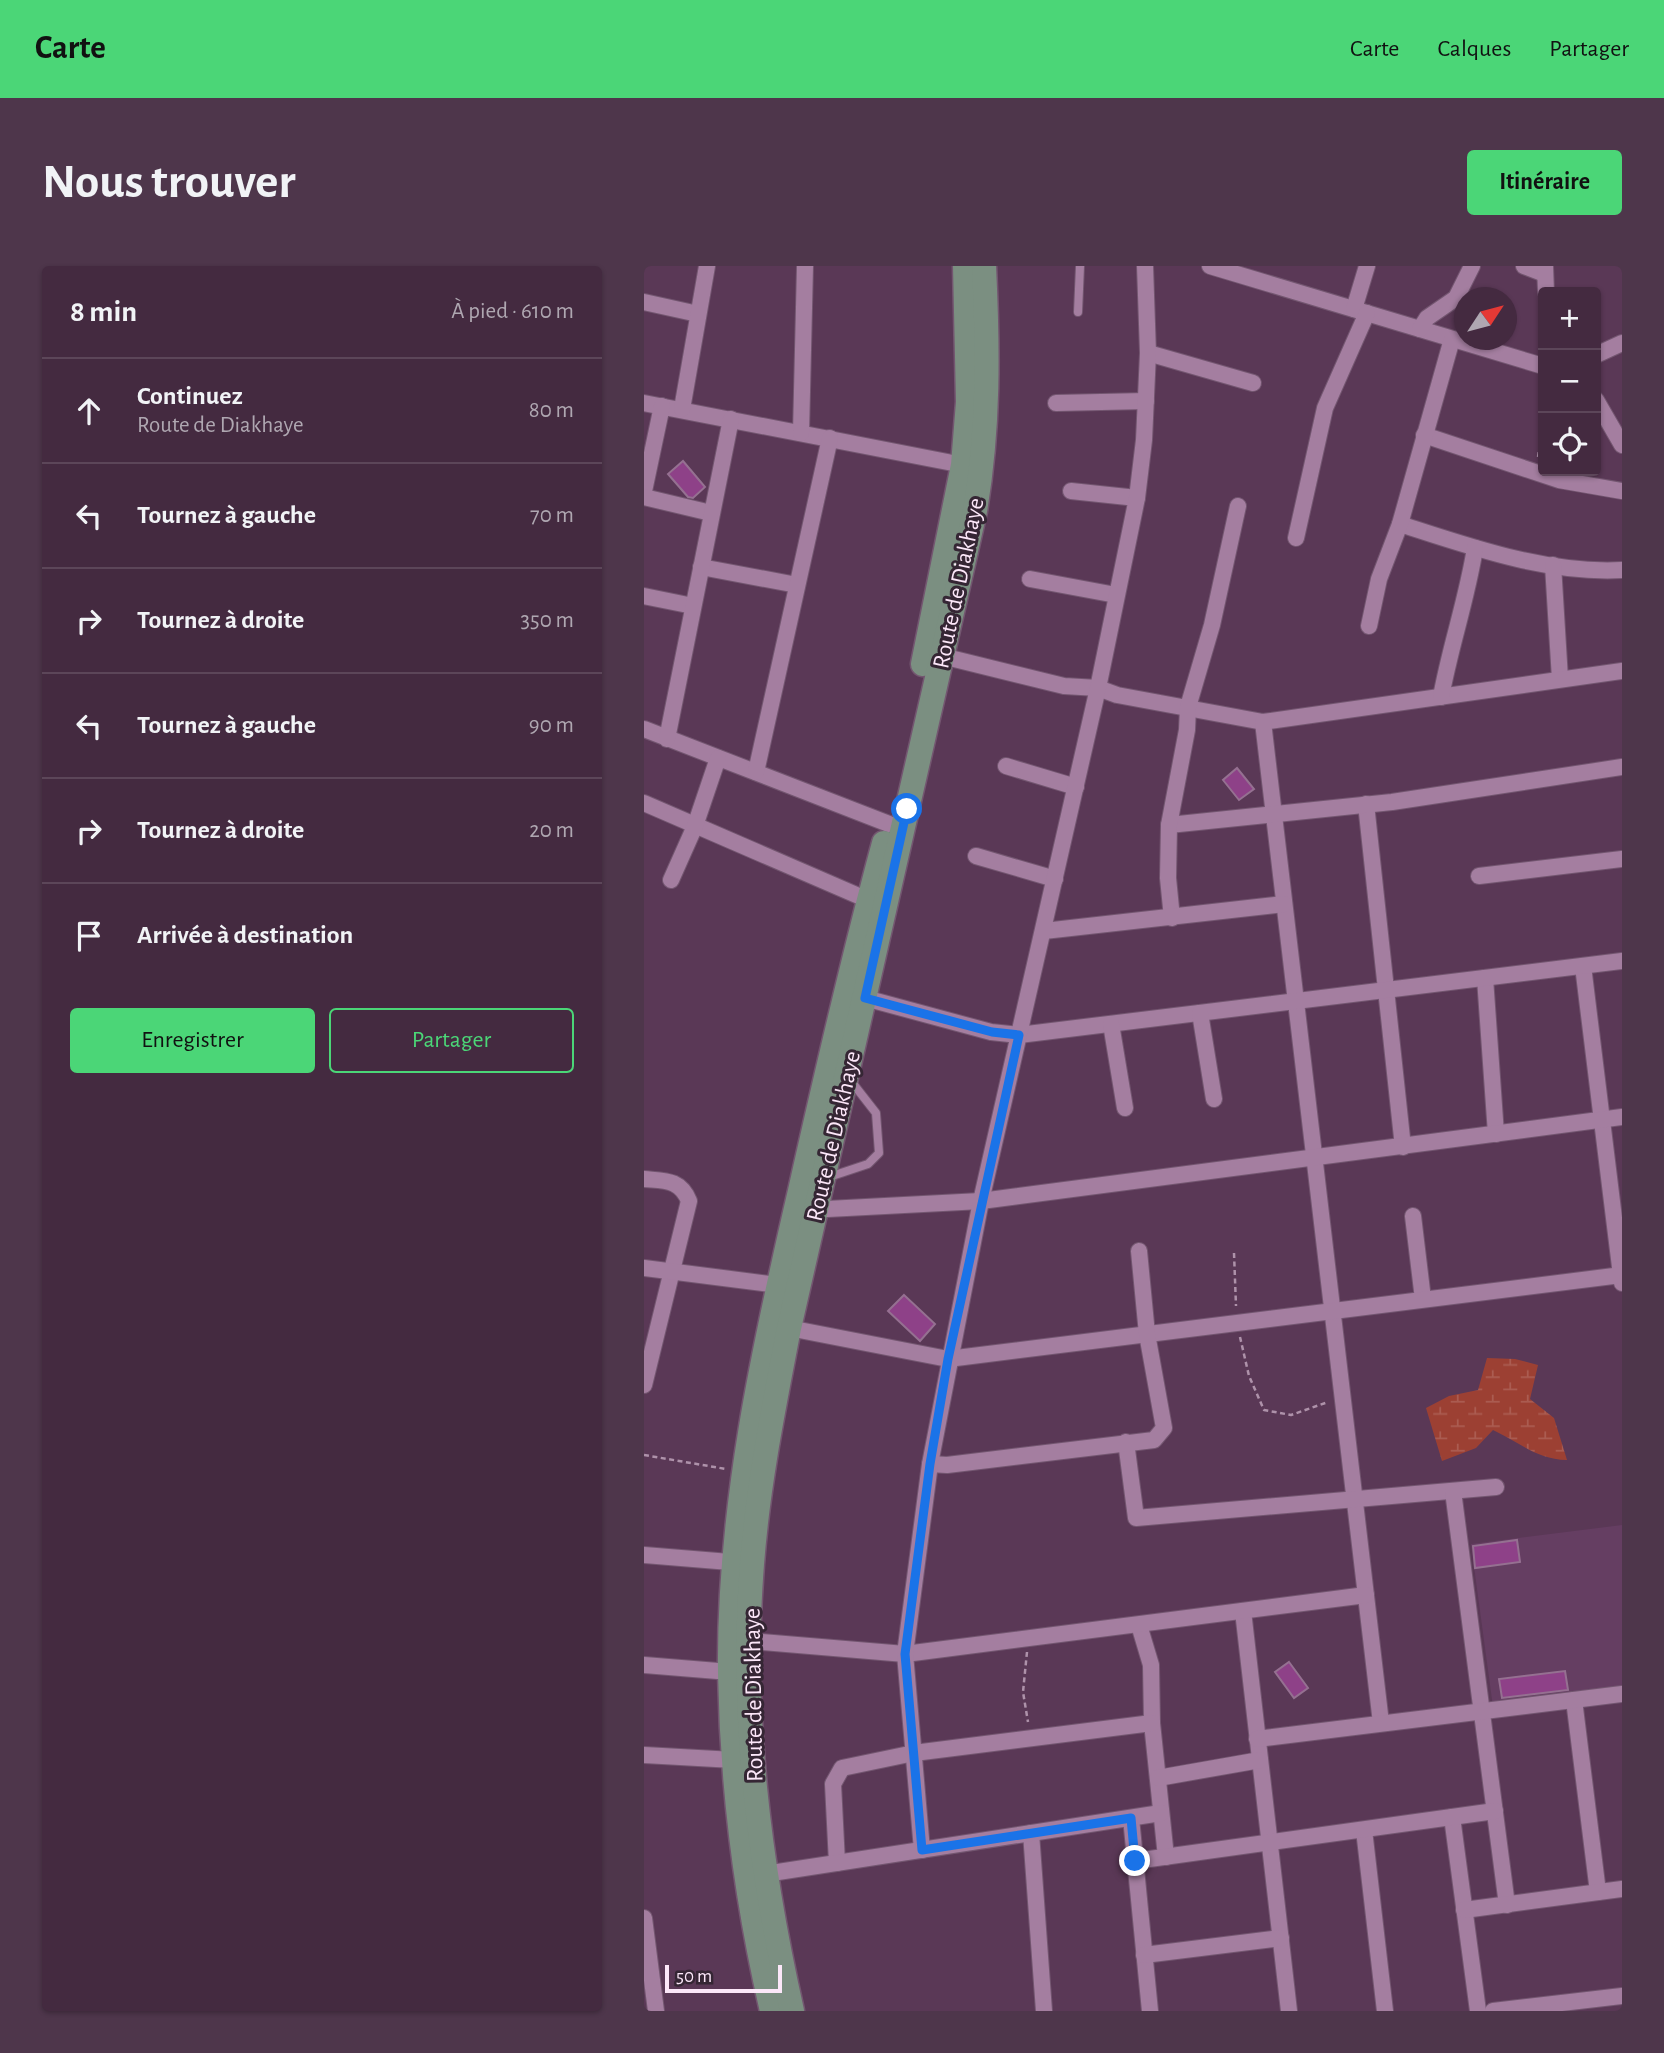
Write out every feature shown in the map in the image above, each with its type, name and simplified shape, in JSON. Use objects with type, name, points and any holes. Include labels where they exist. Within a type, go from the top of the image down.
[{"type":"main road","name":"Route de Diakhaye","points":[[772,2011],[754,1931],[734,1760],[730,1672],[743,1563],[789,1328],[805,1210],[963,465],[968,401],[964,266]]},
{"type":"main road","name":"Route de Diakhaye","points":[[792,2011],[765,1874],[751,1762],[749,1641],[743,1563],[743,1472],[778,1284],[805,1210],[823,1179],[975,511],[987,426],[988,361],[984,266]]},
{"type":"street","points":[[682,409],[707,266]]},
{"type":"street","points":[[801,433],[805,266]]},
{"type":"street","points":[[922,1850],[905,1654],[930,1464],[948,1359],[981,1201],[1098,688],[1137,498],[1148,353],[1145,266]]},
{"type":"street","points":[[1210,266],[1538,365]]},
{"type":"street","points":[[1296,538],[1325,408],[1360,311],[1367,266]]},
{"type":"street","points":[[1420,329],[1427,318],[1455,298],[1472,266]]},
{"type":"street","points":[[1524,266],[1545,270]]},
{"type":"street","points":[[644,302],[698,314]]},
{"type":"street","points":[[1369,626],[1379,579],[1400,524],[1452,339]]},
{"type":"street","points":[[1601,353],[1622,344]]},
{"type":"street","points":[[1148,353],[1253,383]]},
{"type":"street","points":[[1056,403],[1146,401]]},
{"type":"street","points":[[644,403],[963,465]]},
{"type":"street","points":[[644,491],[662,406]]},
{"type":"street","points":[[1601,409],[1622,445]]},
{"type":"street","points":[[667,738],[731,419]]},
{"type":"street","points":[[1424,435],[1592,488],[1622,491]]},
{"type":"street","points":[[756,772],[830,438]]},
{"type":"street","points":[[1071,491],[1137,498]]},
{"type":"street","points":[[644,497],[711,513]]},
{"type":"street","points":[[1172,918],[1168,878],[1169,825],[1187,730],[1188,708],[1212,625],[1238,506]]},
{"type":"street","points":[[1400,524],[1475,548],[1571,569],[1622,570]]},
{"type":"street","points":[[1441,697],[1448,659],[1467,595],[1475,548]]},
{"type":"street","points":[[1553,565],[1560,679]]},
{"type":"street","points":[[701,567],[797,585]]},
{"type":"street","points":[[1030,579],[1116,595]]},
{"type":"street","points":[[644,596],[693,606]]},
{"type":"street","points":[[942,656],[1064,686],[1098,688],[1117,695],[1263,722],[1622,671]]},
{"type":"street","points":[[1263,722],[1381,1723]]},
{"type":"street","points":[[644,729],[889,824]]},
{"type":"street","points":[[671,880],[695,826],[718,758]]},
{"type":"street","points":[[1006,766],[1076,787]]},
{"type":"street","points":[[1169,825],[1366,804],[1622,767]]},
{"type":"street","points":[[644,803],[869,900]]},
{"type":"street","points":[[1366,804],[1403,1147]]},
{"type":"street","points":[[976,856],[1055,879]]},
{"type":"street","points":[[1479,876],[1622,859]]},
{"type":"street","points":[[1044,931],[1284,904]]},
{"type":"street","points":[[865,998],[992,1032],[1019,1035],[1622,961]]},
{"type":"street","points":[[789,1328],[948,1359],[1332,1309],[1622,1278],[1583,966]]},
{"type":"street","points":[[1485,978],[1496,1134]]},
{"type":"street","points":[[1200,1013],[1214,1099]]},
{"type":"street","points":[[1111,1024],[1125,1108]]},
{"type":"street","points":[[805,1210],[981,1201],[1622,1116]]},
{"type":"street","points":[[644,1179],[673,1182],[684,1188],[689,1201],[645,1375]]},
{"type":"street","points":[[1413,1216],[1423,1299]]},
{"type":"street","points":[[930,1464],[947,1465],[1154,1440],[1164,1428],[1147,1334],[1139,1251]]},
{"type":"street","points":[[644,1268],[778,1284]]},
{"type":"street","points":[[1126,1442],[1136,1518],[1355,1502],[1496,1487]]},
{"type":"street","points":[[1452,1492],[1507,1905]]},
{"type":"street","points":[[644,1555],[743,1563]]},
{"type":"street","points":[[749,1641],[905,1654],[1366,1595]]},
{"type":"street","points":[[1243,1611],[1289,2011]]},
{"type":"street","points":[[1139,1625],[1151,1665],[1152,1723],[1166,1857]]},
{"type":"street","points":[[644,1665],[730,1672]]},
{"type":"street","points":[[1257,1739],[1622,1694]]},
{"type":"street","points":[[1574,1700],[1598,1892]]},
{"type":"street","points":[[837,1863],[833,1784],[842,1768],[914,1753],[1152,1723]]},
{"type":"street","points":[[644,1755],[734,1760]]},
{"type":"street","points":[[1158,1778],[1260,1760]]},
{"type":"street","points":[[1135,1861],[1494,1811]]},
{"type":"street","points":[[765,1874],[1161,1813]]},
{"type":"street","points":[[1452,1817],[1478,2011]]},
{"type":"street","points":[[1131,1818],[1150,2011]]},
{"type":"street","points":[[1364,1830],[1385,2011]]},
{"type":"street","points":[[1031,1833],[1044,2011]]},
{"type":"street","points":[[1464,1910],[1622,1889]]},
{"type":"street","points":[[644,1925],[656,2011]]},
{"type":"street","points":[[1144,1955],[1280,1938]]},
{"type":"street","points":[[1493,2011],[1622,1996]]},
{"type":"lane","points":[[1077,312],[1080,266]]},
{"type":"lane","points":[[823,1179],[868,1164],[879,1153],[876,1113],[847,1076]]},
{"type":"path","points":[[1536,470],[1538,456]]},
{"type":"path","points":[[1234,1253],[1236,1322],[1249,1376],[1264,1409],[1291,1415],[1330,1402],[1343,1401]]},
{"type":"path","points":[[644,1455],[743,1472]]},
{"type":"path","points":[[1028,1639],[1023,1692],[1030,1738]]},
{"type":"shaded area","points":[[1622,1525],[1622,1690],[1493,1707],[1471,1544]]},
{"type":"green space","points":[[1487,1358],[1515,1359],[1538,1365],[1530,1399],[1554,1418],[1567,1460],[1546,1457],[1493,1430],[1476,1448],[1442,1461],[1426,1408],[1449,1396],[1478,1390]]},
{"type":"building","points":[[683,461],[705,487],[693,498],[688,497],[668,474]]},
{"type":"building","points":[[1237,768],[1254,789],[1239,800],[1223,780]]},
{"type":"building","points":[[904,1295],[935,1324],[920,1341],[888,1311]]},
{"type":"building","points":[[1517,1540],[1520,1562],[1475,1568],[1473,1546]]},
{"type":"building","points":[[1289,1662],[1308,1688],[1294,1698],[1275,1672]]},
{"type":"building","points":[[1565,1671],[1568,1690],[1502,1698],[1499,1679]]},
{"type":"route","points":[[907,809],[865,998],[992,1032],[1019,1035],[948,1359],[930,1464],[915,1597],[905,1654],[922,1850],[1131,1818],[1135,1861]]}]
